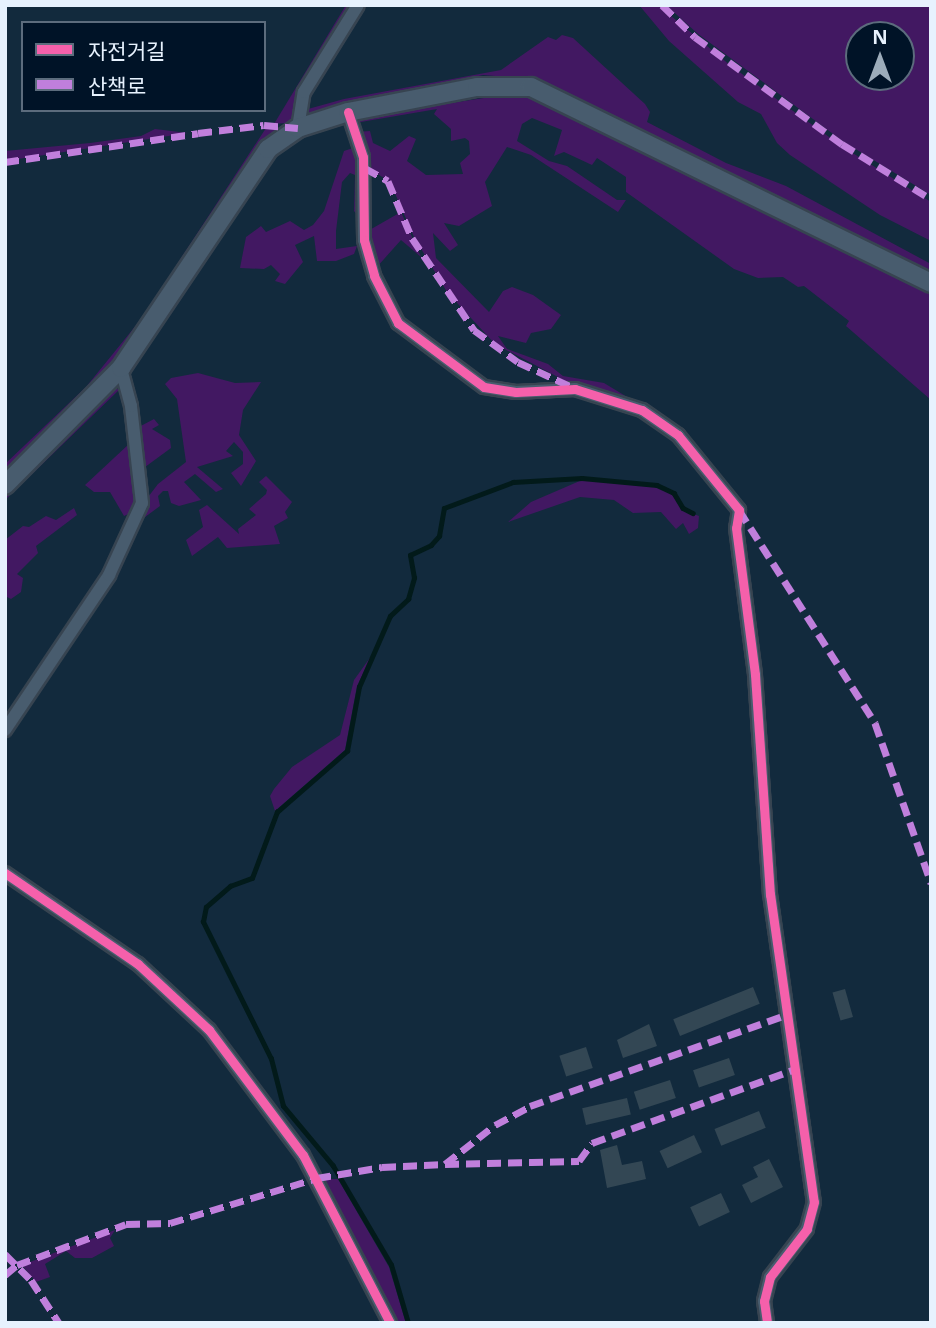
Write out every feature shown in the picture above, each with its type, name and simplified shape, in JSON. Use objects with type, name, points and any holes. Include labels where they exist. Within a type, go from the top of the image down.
[{"type":"main road","points":[[5,485],[121,368],[257,164],[280,138],[298,128],[348,112],[477,87],[531,87],[931,283]]},
{"type":"street","points":[[298,128],[304,92],[358,5]]},
{"type":"street","points":[[348,112],[363,157],[364,240],[374,276],[398,323],[484,387],[516,392],[575,389],[642,410],[678,435],[739,510],[736,528],[756,685],[770,894],[814,1202],[807,1229],[770,1277],[764,1301],[767,1323]]},
{"type":"street","points":[[5,730],[109,575],[142,503],[131,406],[121,368]]},
{"type":"street","points":[[5,873],[138,964],[209,1030],[303,1155],[390,1323]]},
{"type":"shaded area","points":[[346,5],[354,5],[296,122],[274,124]]},
{"type":"shaded area","points":[[639,5],[658,5],[731,66],[843,147],[931,202],[931,241],[880,215],[790,155],[777,143],[761,114],[738,102],[669,41]]},
{"type":"shaded area","points":[[666,5],[931,5],[931,195],[844,142],[698,34]]},
{"type":"shaded area","points":[[562,35],[573,38],[645,104],[650,112],[647,122],[726,163],[786,186],[931,264],[931,272],[531,79],[483,75],[308,117],[308,109],[344,99],[501,70],[548,37],[556,40]]},
{"type":"shaded area","points":[[503,95],[530,97],[931,291],[931,400],[846,326],[849,321],[804,286],[798,287],[783,277],[758,278],[734,269],[626,192],[626,177],[597,158],[592,165],[564,152],[554,156],[562,130],[532,118],[522,124],[517,141],[549,161],[567,166],[617,200],[626,200],[618,212],[531,155],[507,147],[485,182],[492,206],[459,226],[444,223],[458,245],[450,251],[433,233],[436,258],[489,312],[503,291],[512,287],[533,295],[561,315],[551,329],[531,333],[526,343],[498,336],[507,349],[548,364],[563,376],[604,383],[647,409],[575,386],[495,344],[447,292],[414,237],[390,182],[367,167],[356,132],[370,131],[373,143],[390,151],[409,136],[416,139],[407,161],[426,175],[463,174],[460,163],[470,154],[469,141],[465,138],[451,141],[451,129],[434,114],[437,109],[355,123],[361,117]]},
{"type":"shaded area","points":[[266,128],[285,130],[117,359],[5,471],[5,464],[86,387],[142,318]]},
{"type":"shaded area","points":[[155,129],[188,133],[5,161],[5,151],[141,136]]},
{"type":"shaded area","points":[[356,147],[358,216],[354,211],[355,175],[350,173],[342,182],[336,231],[336,249],[357,246],[354,254],[336,261],[317,261],[314,236],[295,245],[303,262],[285,284],[275,281],[280,274],[271,265],[264,269],[240,268],[246,237],[261,226],[266,232],[290,221],[304,230],[313,225],[324,211],[344,151]]},
{"type":"shaded area","points":[[401,212],[421,257],[401,240],[376,268],[366,232]]},
{"type":"shaded area","points":[[198,373],[235,383],[261,382],[243,410],[239,435],[256,461],[241,486],[231,473],[243,464],[243,452],[234,442],[226,451],[233,456],[197,467],[223,489],[216,492],[195,474],[184,482],[201,500],[179,506],[171,503],[168,491],[163,491],[158,496],[160,506],[141,520],[145,501],[158,484],[186,462],[177,399],[165,384],[171,378]]},
{"type":"shaded area","points":[[116,389],[120,389],[5,500],[5,494]]},
{"type":"shaded area","points":[[154,419],[159,425],[152,429],[170,440],[171,448],[141,470],[137,428]]},
{"type":"shaded area","points":[[129,444],[135,511],[124,516],[110,492],[94,492],[85,485]]},
{"type":"shaded area","points":[[266,476],[292,502],[285,512],[288,518],[274,526],[280,544],[227,548],[218,537],[192,556],[186,540],[203,527],[199,510],[207,505],[239,534],[238,529],[256,515],[249,509],[266,494],[267,490],[259,482]]},
{"type":"shaded area","points":[[582,480],[656,487],[673,494],[682,510],[699,516],[698,528],[689,534],[683,523],[676,529],[661,512],[633,513],[614,500],[580,497],[508,522],[531,502]]},
{"type":"shaded area","points":[[74,508],[77,515],[36,546],[38,553],[17,574],[23,578],[21,592],[11,599],[5,596],[5,540],[23,526],[29,527],[46,516],[56,520]]},
{"type":"shaded area","points":[[372,655],[357,686],[345,750],[275,811],[270,796],[292,767],[340,735],[354,680]]},
{"type":"shaded area","points":[[324,1179],[338,1179],[389,1267],[406,1323],[397,1323]]},
{"type":"shaded area","points":[[115,1230],[110,1238],[114,1246],[92,1258],[75,1258],[66,1251],[45,1264],[50,1277],[36,1282],[22,1265]]},
{"type":"building","points":[[753,987],[760,1004],[680,1036],[673,1019]]},
{"type":"building","points":[[845,989],[853,1017],[840,1020],[833,993]]},
{"type":"building","points":[[649,1024],[657,1046],[623,1058],[617,1040]]},
{"type":"building","points":[[586,1047],[593,1068],[566,1077],[559,1056]]},
{"type":"building","points":[[729,1058],[735,1075],[699,1087],[693,1070]]},
{"type":"building","points":[[670,1080],[676,1098],[640,1110],[634,1092]]},
{"type":"building","points":[[627,1098],[631,1115],[586,1125],[582,1108]]},
{"type":"building","points":[[759,1111],[766,1128],[721,1146],[714,1129]]},
{"type":"building","points":[[694,1135],[702,1152],[668,1168],[660,1151]]},
{"type":"building","points":[[617,1145],[622,1165],[642,1161],[646,1179],[607,1188],[600,1150]]},
{"type":"building","points":[[769,1159],[783,1187],[751,1203],[742,1185],[758,1177],[753,1167]]},
{"type":"building","points":[[721,1193],[730,1212],[699,1226],[690,1207]]},
{"type":"waterway","points":[[408,1323],[391,1265],[333,1166],[283,1106],[271,1059],[203,922],[206,907],[230,886],[252,878],[277,812],[347,751],[359,687],[390,616],[408,599],[414,578],[410,555],[431,545],[439,536],[444,508],[513,482],[582,478],[657,485],[674,493],[683,508],[693,513]]},
{"type":"marked path","points":[[662,5],[695,37],[842,144],[931,199]]},
{"type":"marked path","points":[[5,162],[264,125],[298,128]]},
{"type":"marked path","points":[[365,168],[388,181],[412,238],[474,330],[518,362],[572,387]]},
{"type":"marked path","points":[[739,510],[875,723],[931,883]]},
{"type":"marked path","points":[[5,1275],[17,1265],[126,1224],[170,1223],[317,1178],[382,1167],[445,1164],[495,1125],[530,1106],[788,1014]]},
{"type":"marked path","points":[[445,1164],[579,1161],[592,1143],[795,1069]]},
{"type":"marked path","points":[[5,1254],[31,1280],[59,1323]]},
{"type":"cycle path","points":[[348,112],[363,157],[364,240],[374,276],[398,323],[484,387],[516,392],[575,389],[642,410],[678,435],[739,510],[736,528],[755,675],[770,894],[814,1202],[807,1229],[770,1277],[764,1301],[767,1323]]},
{"type":"cycle path","points":[[5,873],[138,964],[209,1030],[303,1155],[390,1323]]}]
